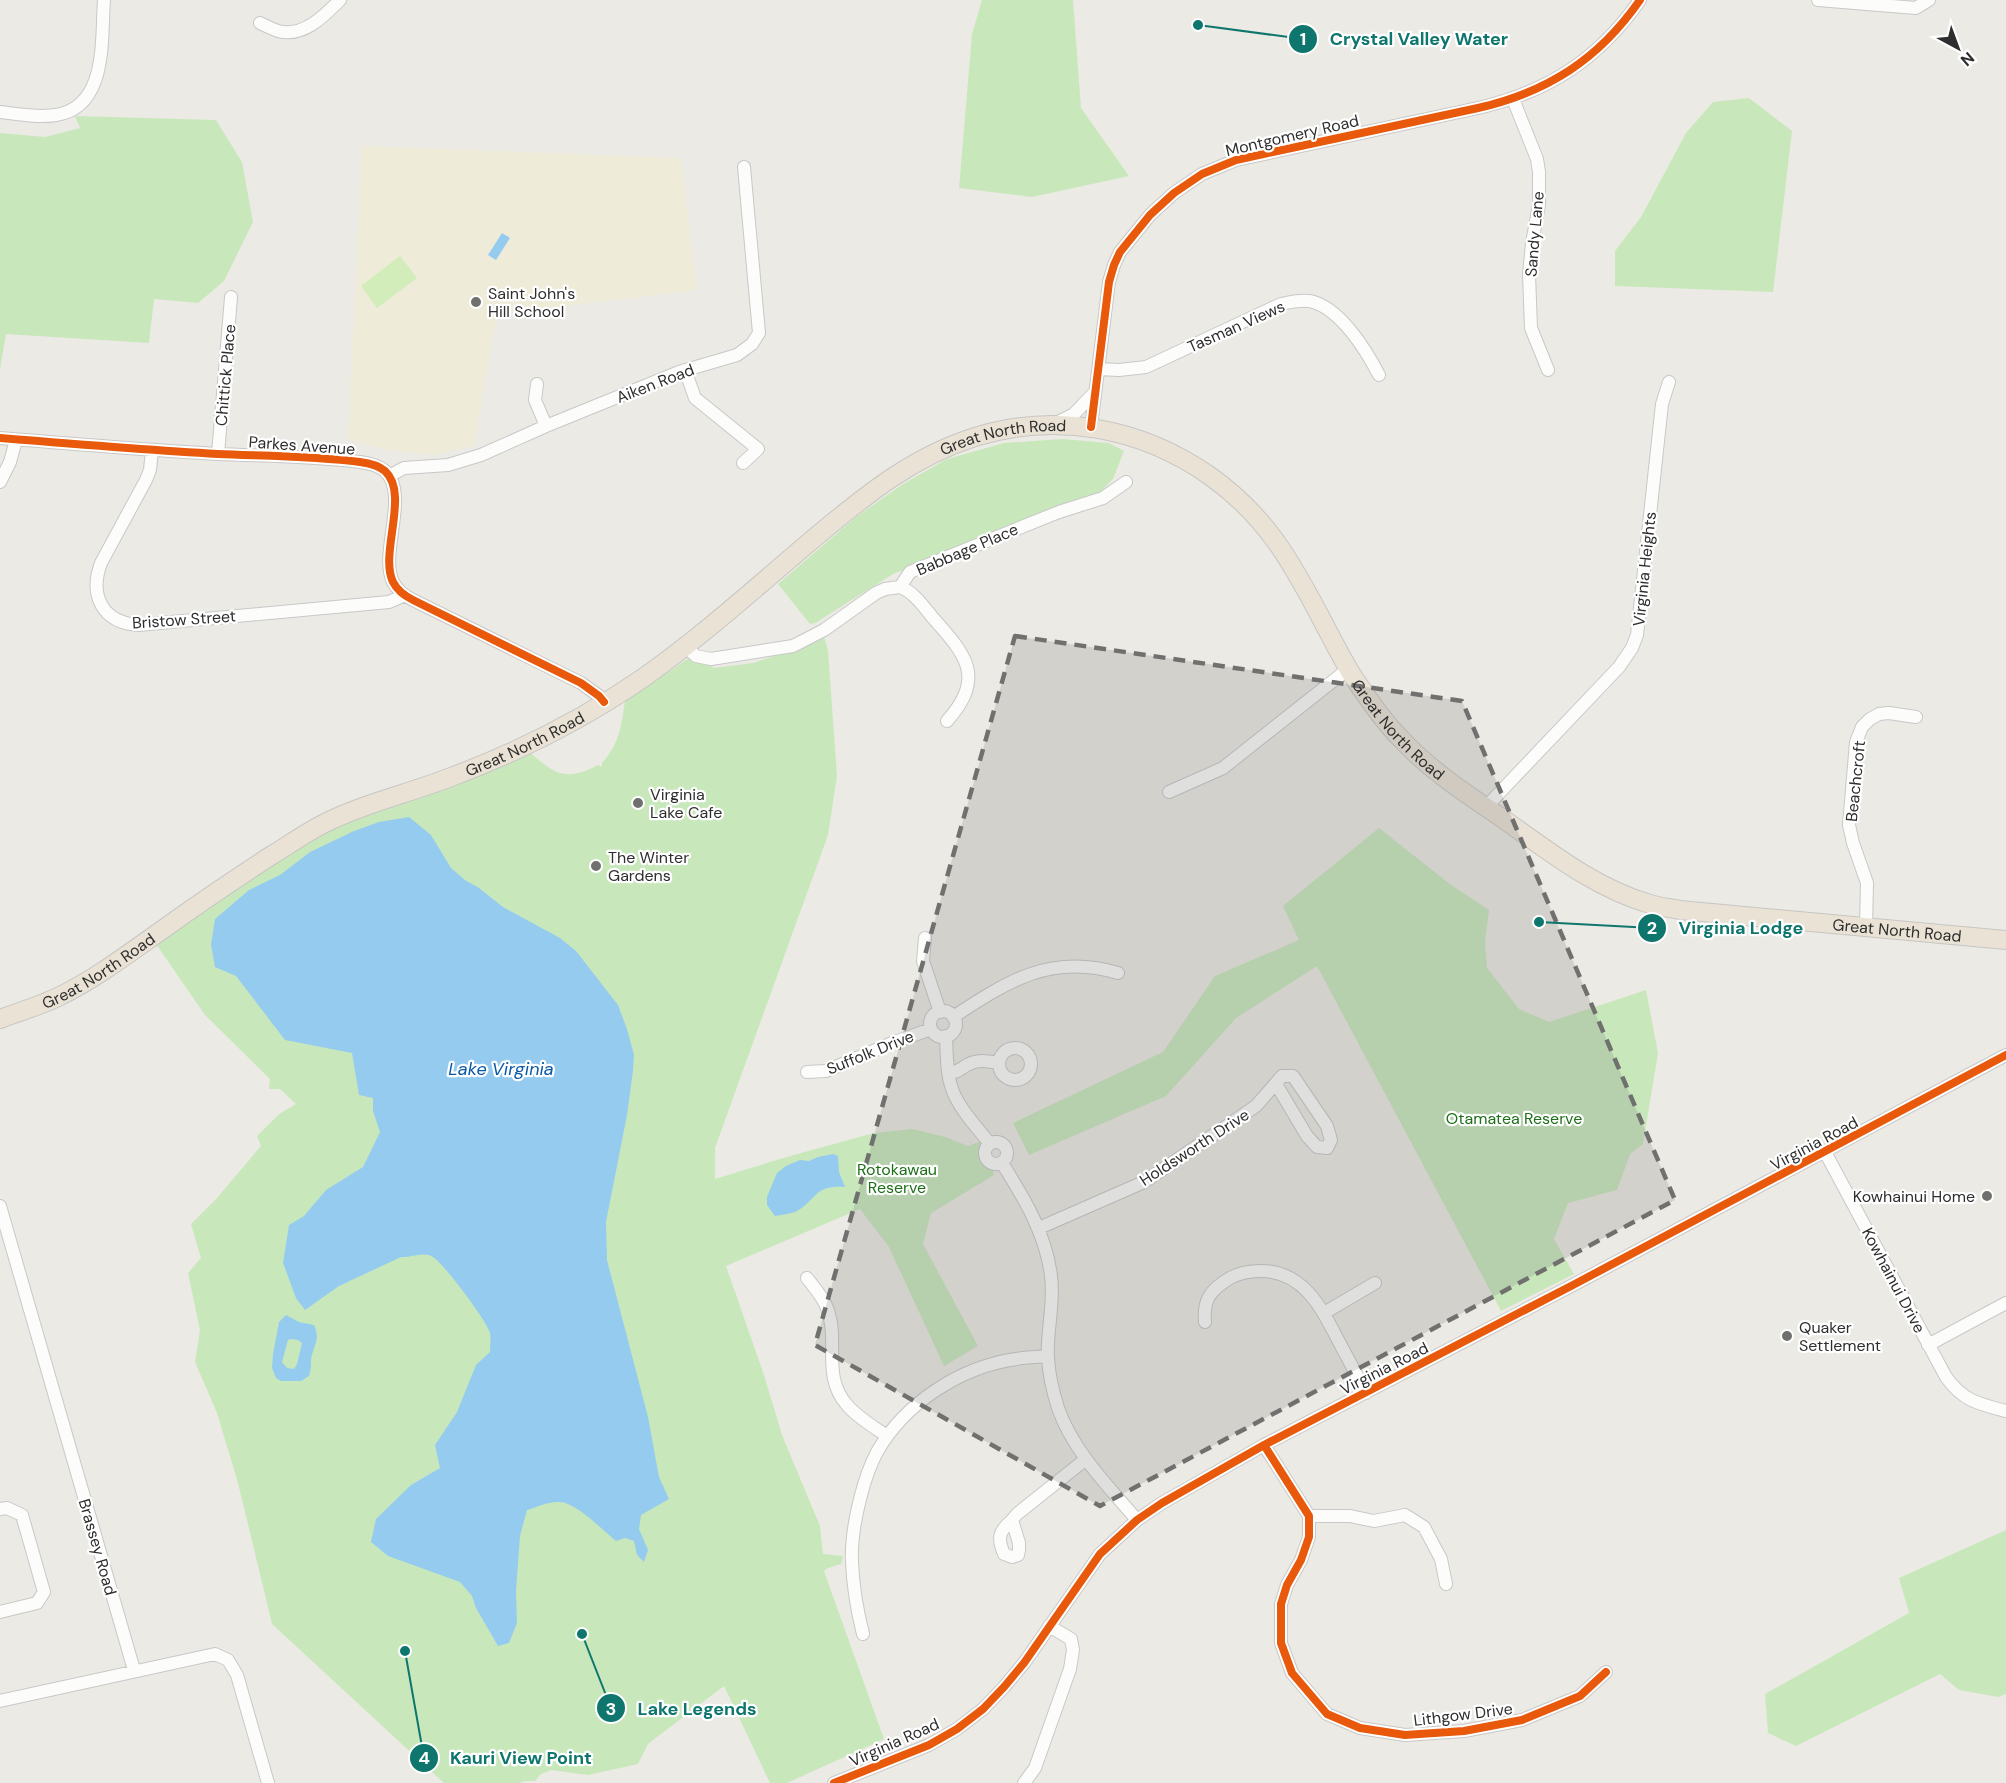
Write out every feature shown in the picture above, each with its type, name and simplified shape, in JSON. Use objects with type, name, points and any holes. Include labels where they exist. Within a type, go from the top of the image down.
[{"type":"highway","name":"Great North Road","points":[[0,1019],[56,998],[80,985],[230,882],[326,823],[476,768],[553,731],[604,702],[640,680],[866,495],[914,462],[942,448],[973,437],[1005,429],[1054,424],[1091,427],[1145,440],[1203,471],[1241,500],[1274,537],[1348,669],[1383,719],[1402,740],[1443,777],[1592,879],[1620,893],[1651,904],[1711,914],[2006,940]]},
{"type":"street","points":[[0,112],[55,115],[75,108],[88,96],[93,89],[98,72],[104,0]]},
{"type":"street","points":[[260,23],[279,31],[290,32],[312,25],[340,0]]},
{"type":"street","name":"Montgomery Road","points":[[1091,427],[1106,301],[1114,265],[1120,252],[1139,226],[1187,183],[1236,160],[1513,99],[1547,85],[1581,63],[1619,28],[1640,0]]},
{"type":"street","points":[[1818,0],[1916,8],[1929,0]]},
{"type":"street","name":"Sandy Lane","points":[[1513,99],[1537,159],[1539,172],[1539,205],[1529,274],[1531,328],[1548,370]]},
{"type":"street","name":"Aiken Road","points":[[389,476],[412,466],[448,465],[481,455],[685,370],[736,355],[752,344],[759,333],[744,167]]},
{"type":"street","name":"Chittick Place","points":[[218,454],[231,297]]},
{"type":"street","name":"Tasman Views","points":[[1099,369],[1119,370],[1146,367],[1264,311],[1297,301],[1322,305],[1333,313],[1365,349],[1379,375]]},
{"type":"street","points":[[685,370],[695,398],[758,449],[743,463]]},
{"type":"street","name":"Virginia Heights","points":[[1486,807],[1619,667],[1632,648],[1637,634],[1662,404],[1669,382]]},
{"type":"street","points":[[537,384],[535,400],[546,426]]},
{"type":"street","points":[[1054,424],[1074,414],[1096,390]]},
{"type":"street","name":"Parkes Avenue","points":[[0,438],[152,450],[358,462],[377,466],[389,476]]},
{"type":"street","points":[[0,482],[10,462],[16,440]]},
{"type":"street","name":"Bristow Street","points":[[152,450],[150,470],[146,480],[97,574],[96,594],[106,612],[121,622],[139,625],[389,602],[405,596]]},
{"type":"street","points":[[389,476],[393,482],[394,492],[391,576],[393,584],[405,596],[581,683],[604,702]]},
{"type":"street","name":"Babbage Place","points":[[685,645],[696,656],[711,659],[793,646],[824,630],[876,593],[900,587],[910,572],[1059,512],[1103,498],[1126,482]]},
{"type":"street","points":[[900,587],[912,594],[959,647],[965,658],[968,670],[966,690],[956,711],[947,721]]},
{"type":"street","points":[[1169,792],[1223,768],[1348,669]]},
{"type":"street","name":"Beachcroft","points":[[1866,927],[1868,883],[1853,843],[1849,825],[1856,742],[1862,727],[1879,714],[1889,713],[1916,717]]},
{"type":"street","points":[[925,938],[923,961],[940,1012]]},
{"type":"street","points":[[953,1017],[983,998],[1035,972],[1051,968],[1088,965],[1118,973]]},
{"type":"street","points":[[940,1012],[946,1012],[953,1017],[955,1027],[952,1033],[946,1036],[939,1036],[931,1029],[932,1018],[940,1012]]},
{"type":"street","name":"Suffolk Drive","points":[[807,1071],[816,1073],[826,1071],[931,1029]]},
{"type":"street","points":[[946,1036],[948,1073],[956,1098],[990,1144],[998,1142],[1005,1146],[1007,1157],[1002,1163],[1039,1228],[1047,1251],[1053,1306],[1048,1356],[1059,1409],[1069,1432],[1086,1459],[1137,1520]]},
{"type":"street","name":"Virginia Road","points":[[837,1782],[929,1744],[957,1729],[983,1709],[1004,1688],[1100,1554],[1137,1520],[1194,1484],[2006,1055]]},
{"type":"street","points":[[948,1073],[956,1073],[982,1060],[999,1063]]},
{"type":"street","points":[[1282,1076],[1293,1076],[1327,1126],[1331,1140],[1327,1148],[1317,1147],[1307,1136],[1280,1090],[1282,1076]]},
{"type":"street","points":[[1280,1090],[1305,1093]]},
{"type":"street","name":"Holdsworth Drive","points":[[1039,1228],[1144,1182],[1280,1090]]},
{"type":"street","name":"Kowhainui Drive","points":[[1825,1152],[1946,1377],[1962,1396],[1975,1403],[2006,1411]]},
{"type":"street","name":"Brassey Road","points":[[0,1206],[135,1670]]},
{"type":"street","points":[[1205,1322],[1204,1306],[1210,1293],[1222,1282],[1235,1275],[1253,1271],[1269,1271],[1286,1275],[1313,1296],[1366,1393]]},
{"type":"street","points":[[807,1278],[827,1308],[831,1324],[833,1379],[839,1393],[847,1405],[859,1416],[887,1436]]},
{"type":"street","points":[[1324,1313],[1376,1283]]},
{"type":"street","name":"Kowhainui Drive","points":[[1928,1345],[2006,1303]]},
{"type":"street","points":[[863,1634],[855,1601],[851,1561],[853,1536],[865,1481],[876,1454],[887,1436],[901,1418],[917,1404],[957,1378],[994,1364],[1048,1356]]},
{"type":"street","points":[[1264,1445],[1309,1516],[1350,1516],[1374,1521],[1405,1515],[1424,1527],[1441,1559],[1446,1584]]},
{"type":"street","points":[[1012,1521],[1017,1514],[1086,1459]]},
{"type":"street","points":[[0,1509],[7,1508],[22,1515],[44,1592],[37,1603],[0,1612]]},
{"type":"street","name":"Lithgow Drive","points":[[1309,1516],[1309,1537],[1281,1604],[1281,1643],[1292,1673],[1327,1714],[1360,1728],[1405,1735],[1464,1731],[1522,1720],[1580,1696],[1606,1672]]},
{"type":"street","points":[[1024,1783],[1035,1768],[1070,1669],[1073,1650],[1071,1640],[1049,1626]]},
{"type":"street","points":[[0,1701],[214,1654],[228,1660],[237,1676],[268,1783]]},
{"type":"highlighted area","points":[[1015,636],[1462,701],[1675,1200],[1100,1506],[815,1345]]},
{"type":"shaded area","name":"Saint John's Hill School","points":[[362,146],[681,158],[697,290],[497,314],[474,446],[434,455],[387,450],[348,439]]},
{"type":"green space","points":[[982,0],[1073,0],[1081,108],[1129,176],[1032,197],[959,188],[972,34]]},
{"type":"green space","points":[[1749,98],[1792,131],[1773,292],[1615,286],[1615,251],[1641,217],[1686,133],[1713,102]]},
{"type":"green space","points":[[75,116],[216,120],[242,162],[253,222],[224,281],[198,303],[154,299],[149,343],[6,334],[0,369],[0,133],[45,137],[80,128]]},
{"type":"green space","points":[[400,256],[417,278],[377,308],[361,286]]},
{"type":"green space","points":[[1062,439],[1109,443],[1124,451],[1113,479],[1099,493],[893,574],[815,623],[810,624],[778,584],[856,517],[903,484],[947,459],[1004,443]]},
{"type":"green space","name":"Rotokawau Reserve","points":[[823,633],[828,650],[837,776],[828,835],[715,1148],[715,1179],[874,1133],[913,1129],[945,1137],[968,1146],[985,1140],[994,1175],[931,1213],[923,1244],[978,1346],[944,1366],[889,1247],[860,1209],[726,1266],[782,1435],[820,1526],[823,1554],[843,1556],[841,1564],[824,1571],[884,1739],[787,1783],[770,1783],[724,1686],[648,1744],[638,1764],[588,1775],[551,1770],[541,1774],[535,1781],[519,1783],[444,1783],[272,1624],[238,1483],[217,1413],[195,1362],[200,1330],[188,1273],[201,1258],[191,1224],[216,1199],[261,1146],[257,1136],[279,1114],[296,1104],[280,1089],[269,1089],[270,1079],[205,1015],[156,944],[306,841],[391,804],[527,750],[552,770],[560,773],[576,773],[598,765],[601,767],[616,741],[625,701],[695,654],[714,668],[753,663]]},
{"type":"green space","name":"Otamatea Reserve","points":[[1379,828],[1451,885],[1489,910],[1485,942],[1487,968],[1519,1009],[1549,1022],[1646,990],[1658,1053],[1643,1144],[1630,1154],[1617,1190],[1568,1203],[1554,1239],[1574,1274],[1501,1311],[1317,966],[1236,1018],[1166,1096],[1029,1155],[1013,1123],[1163,1052],[1215,976],[1299,940],[1283,906]]},
{"type":"green space","points":[[2006,1530],[2006,1694],[1998,1697],[1959,1690],[1940,1674],[1796,1746],[1768,1733],[1765,1694],[1909,1613],[1899,1578]]},
{"type":"water","points":[[502,233],[510,238],[496,260],[488,255]]},
{"type":"water","name":"Lake Virginia","points":[[409,817],[431,835],[451,868],[465,880],[503,907],[560,938],[576,951],[618,1005],[634,1055],[627,1115],[606,1222],[607,1260],[648,1417],[659,1477],[669,1499],[641,1515],[639,1529],[648,1550],[644,1562],[637,1555],[634,1541],[625,1538],[616,1541],[574,1507],[552,1502],[527,1510],[520,1536],[516,1591],[517,1623],[509,1643],[498,1646],[476,1608],[472,1596],[460,1582],[388,1556],[371,1542],[376,1519],[411,1485],[440,1468],[435,1445],[457,1412],[476,1365],[490,1352],[490,1333],[474,1306],[455,1281],[429,1255],[401,1257],[339,1286],[305,1310],[296,1298],[283,1263],[289,1225],[304,1216],[326,1190],[363,1167],[380,1132],[373,1111],[373,1098],[359,1095],[352,1053],[285,1040],[236,976],[215,967],[211,945],[215,919],[249,890],[280,875],[310,852],[354,831],[379,822]]},
{"type":"water","points":[[833,1154],[838,1156],[839,1172],[845,1187],[827,1188],[795,1212],[775,1216],[767,1205],[767,1197],[777,1173],[800,1160],[809,1161]]},
{"type":"water","points":[[286,1315],[299,1322],[314,1325],[316,1330],[317,1339],[309,1376],[301,1381],[281,1381],[276,1378],[272,1368],[279,1322]],"holes":[[[288,1340],[298,1340],[302,1343],[297,1364],[294,1369],[287,1368],[282,1362]]]},
{"type":"cycle path","points":[[1091,427],[1109,282],[1114,265],[1120,252],[1150,215],[1174,193],[1202,174],[1236,160],[1478,108],[1527,93],[1570,70],[1589,56],[1607,40],[1640,0]]},
{"type":"cycle path","points":[[0,438],[109,447],[325,458],[363,462],[376,466],[385,471],[392,481],[395,494],[389,556],[393,582],[399,590],[413,600],[581,683],[604,702]]},
{"type":"cycle path","points":[[834,1783],[929,1745],[957,1729],[983,1709],[1024,1663],[1100,1554],[1137,1520],[1162,1503],[1264,1445],[1573,1285],[2006,1055]]},
{"type":"cycle path","points":[[1264,1445],[1309,1516],[1309,1537],[1281,1604],[1281,1643],[1292,1673],[1327,1714],[1360,1728],[1405,1735],[1464,1731],[1522,1720],[1580,1696],[1606,1672]]},
{"type":"place","name":"Crystal Valley Water","points":[[1198,25]]},
{"type":"place","name":"Saint John's Hill School","points":[[476,302]]},
{"type":"place","name":"Virginia Lake Cafe","points":[[638,803]]},
{"type":"place","name":"The Winter Gardens","points":[[596,866]]},
{"type":"place","name":"Virginia Lodge","points":[[1539,922]]},
{"type":"place","name":"Kowhainui Home","points":[[1987,1196]]},
{"type":"place","name":"Quaker Settlement","points":[[1787,1336]]},
{"type":"place","name":"Lake Legends","points":[[582,1634]]},
{"type":"place","name":"Kauri View Point","points":[[405,1651]]}]
